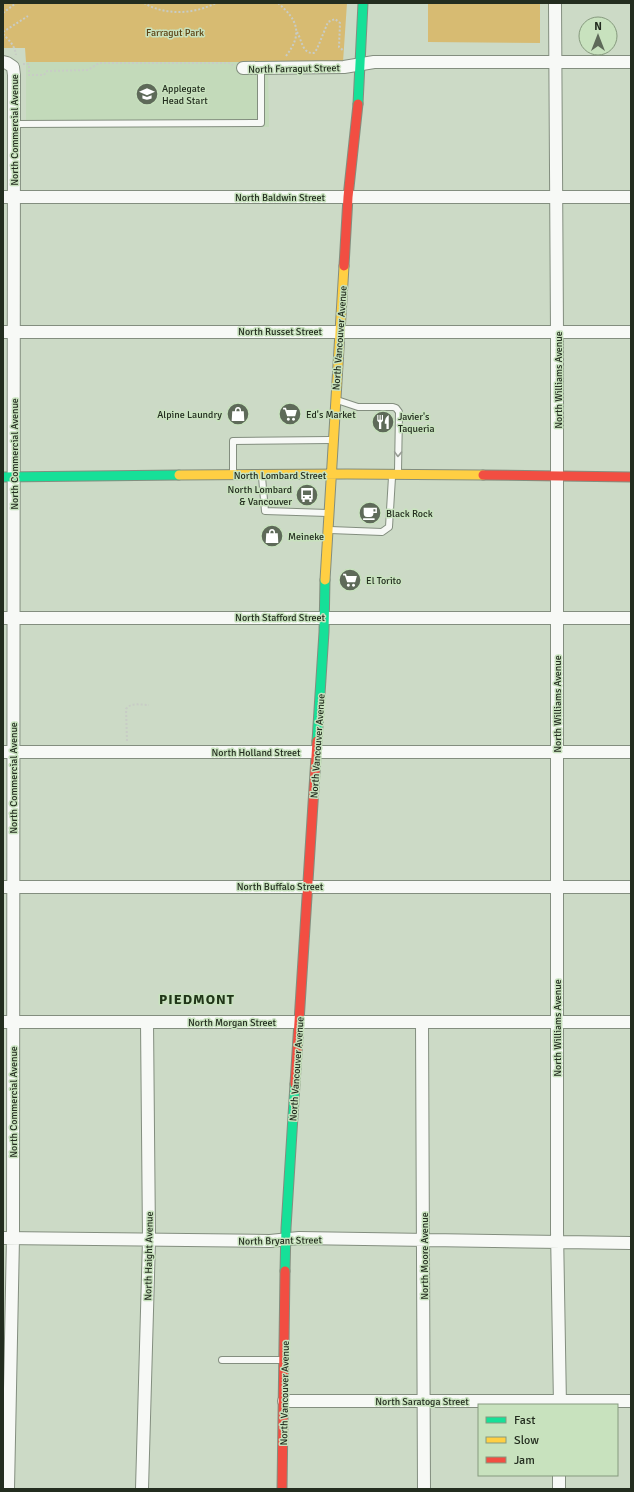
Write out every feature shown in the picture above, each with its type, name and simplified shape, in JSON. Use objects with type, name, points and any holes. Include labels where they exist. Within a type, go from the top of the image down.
[{"type":"street","name":"North Vancouver Avenue","points":[[282,1489],[286,1239],[317,752],[333,440],[348,197],[357,120],[363,3]]},
{"type":"street","name":"North Williams Avenue","points":[[555,3],[558,332],[556,886],[560,1403]]},
{"type":"street","name":"North Farragut Street","points":[[242,68],[344,67],[374,62],[631,62]]},
{"type":"street","name":"North Commercial Avenue","points":[[8,64],[14,74],[14,124],[9,197],[8,332],[8,1489]]},
{"type":"street","name":"North Baldwin Street","points":[[9,197],[631,197]]},
{"type":"street","name":"North Russet Street","points":[[8,332],[631,332]]},
{"type":"street","name":"North Lombard Street","points":[[8,477],[233,475],[631,477]]},
{"type":"street","name":"North Stafford Street","points":[[8,618],[631,618]]},
{"type":"street","name":"North Holland Street","points":[[8,752],[631,752]]},
{"type":"street","name":"North Buffalo Street","points":[[8,887],[631,887]]},
{"type":"street","name":"North Morgan Street","points":[[8,1022],[631,1022]]},
{"type":"street","name":"North Haight Avenue","points":[[142,1489],[149,1240],[146,1022]]},
{"type":"street","name":"North Moore Avenue","points":[[422,1022],[424,1489]]},
{"type":"street","name":"North Bryant Street","points":[[8,1238],[270,1241],[299,1238],[631,1243]]},
{"type":"street","name":"North Saratoga Street","points":[[284,1401],[560,1403],[631,1401]]},
{"type":"street","points":[[559,1476],[559,1489]]},
{"type":"lane","points":[[14,124],[261,123],[261,68]]},
{"type":"lane","points":[[329,530],[382,532],[389,527],[395,475],[399,412],[393,406],[358,407],[336,399]]},
{"type":"lane","points":[[233,475],[233,441],[333,440]]},
{"type":"lane","points":[[262,475],[266,511],[330,513]]},
{"type":"lane","points":[[222,1360],[284,1360]]},
{"type":"path","points":[[3,13],[16,3]]},
{"type":"path","points":[[144,3],[159,9],[186,12],[207,8],[216,3]]},
{"type":"path","points":[[278,3],[292,18],[304,50],[314,53],[328,22],[335,19],[340,23],[341,27],[338,47],[344,51]]},
{"type":"path","points":[[8,64],[16,57],[15,49],[3,33],[28,16]]},
{"type":"path","points":[[279,68],[295,44],[297,32]]},
{"type":"path","name":"North Farragut Street","points":[[8,64],[29,64],[29,75],[44,75],[47,71],[88,70],[99,62],[229,63],[242,68]]},
{"type":"path","points":[[127,752],[126,709],[132,705],[149,705]]},
{"type":"shaded area","name":"Applegate Head Start","points":[[26,62],[268,62],[269,127],[26,128]]},
{"type":"green space","name":"Farragut Park","points":[[3,3],[347,3],[343,62],[26,62],[25,48],[3,48]]},
{"type":"green space","points":[[428,3],[540,3],[540,43],[428,42]]},
{"type":"traffic: fast","points":[[358,104],[363,3]]},
{"type":"traffic: fast","points":[[3,477],[179,475]]},
{"type":"traffic: fast","points":[[317,741],[324,632],[325,580]]},
{"type":"traffic: fast","points":[[285,1271],[286,1228],[295,1084]]},
{"type":"traffic: slow","points":[[325,580],[344,266]]},
{"type":"traffic: slow","points":[[179,475],[483,475]]},
{"type":"traffic: jam","points":[[344,266],[348,197],[358,104]]},
{"type":"traffic: jam","points":[[483,475],[631,477]]},
{"type":"traffic: jam","points":[[295,1084],[317,741]]},
{"type":"traffic: jam","points":[[282,1489],[285,1271]]},
{"type":"place","name":"Applegate Head Start","points":[[147,94]]},
{"type":"place","name":"Alpine Laundry","points":[[238,414]]},
{"type":"place","name":"Ed's Market","points":[[290,414]]},
{"type":"place","name":"Javier's Taqueria","points":[[383,422]]},
{"type":"place","name":"North Lombard & Vancouver","points":[[307,495]]},
{"type":"place","name":"Black Rock","points":[[370,513]]},
{"type":"place","name":"Meineke","points":[[272,536]]},
{"type":"place","name":"El Torito","points":[[350,580]]},
{"type":"district","name":"PIEDMONT","points":[[197,999]]}]
